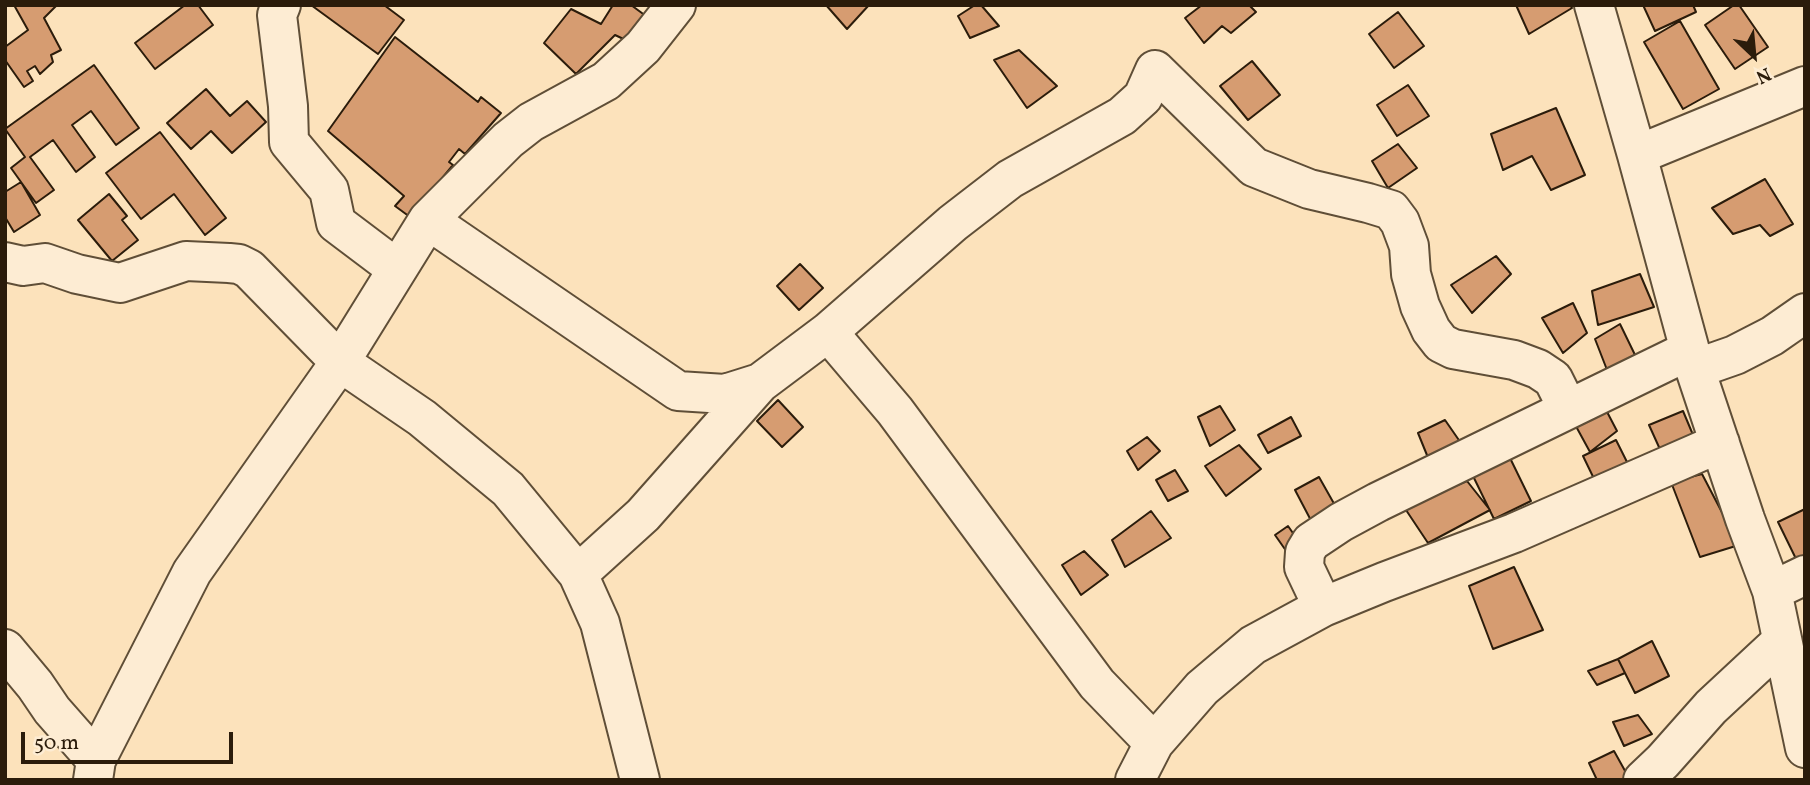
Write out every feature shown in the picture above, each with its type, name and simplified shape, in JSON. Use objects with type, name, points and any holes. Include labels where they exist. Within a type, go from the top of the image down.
[{"type":"street","points":[[281,5],[277,15],[288,106],[289,142],[329,190],[336,223],[397,269]]},
{"type":"street","points":[[5,649],[35,684],[94,770],[192,572],[340,362],[428,220],[508,140],[531,122],[606,81],[642,47],[676,5]]},
{"type":"street","points":[[1594,5],[1692,359],[1745,519],[1788,583],[1782,641],[1798,681],[1805,748]]},
{"type":"street","points":[[578,574],[643,514],[760,383],[828,331],[953,223],[1010,179],[1122,116],[1143,97],[1155,70],[1254,167],[1309,189],[1391,210],[1401,222],[1409,246],[1411,274],[1420,306],[1431,330],[1441,343],[1453,349],[1514,360],[1538,369],[1553,379],[1568,409]]},
{"type":"street","points":[[1637,155],[1805,86]]},
{"type":"street","points":[[428,220],[678,391],[725,394],[760,383]]},
{"type":"street","points":[[5,262],[23,265],[45,263],[77,274],[120,283],[186,261],[239,264],[249,269],[340,362],[422,418],[508,489],[578,574],[600,623],[640,780]]},
{"type":"street","points":[[1323,607],[1304,567],[1305,552],[1311,542],[1341,522],[1568,409],[1692,359],[1735,355],[1772,336],[1805,313]]},
{"type":"street","points":[[828,331],[895,411],[1097,684],[1154,743]]},
{"type":"street","points":[[1135,780],[1154,743],[1202,688],[1253,645],[1323,607],[1514,533],[1720,443]]},
{"type":"street","points":[[1643,780],[1711,708],[1782,641]]},
{"type":"building","points":[[14,5],[57,5],[44,18],[61,50],[51,55],[53,62],[40,74],[35,66],[27,71],[33,81],[24,87],[5,60],[5,47],[28,30]]},
{"type":"building","points":[[185,5],[198,5],[213,25],[155,69],[135,43]]},
{"type":"building","points":[[311,5],[384,5],[404,20],[378,54]]},
{"type":"building","points":[[613,5],[631,5],[650,19],[634,44],[615,35],[576,74],[544,43],[571,9],[601,24]]},
{"type":"building","points":[[826,5],[869,5],[847,29]]},
{"type":"building","points":[[975,5],[981,5],[999,26],[970,38],[958,16]]},
{"type":"building","points":[[1202,5],[1249,5],[1256,12],[1231,33],[1222,26],[1204,43],[1185,18]]},
{"type":"building","points":[[1516,5],[1570,5],[1572,8],[1529,34]]},
{"type":"building","points":[[1643,5],[1693,5],[1696,12],[1655,31]]},
{"type":"building","points":[[1734,5],[1739,5],[1768,47],[1735,69],[1705,25]]},
{"type":"building","points":[[1398,12],[1424,46],[1394,68],[1369,34]]},
{"type":"building","points":[[1680,21],[1719,89],[1683,109],[1644,42]]},
{"type":"building","points":[[395,37],[478,102],[481,97],[501,113],[465,154],[459,149],[449,162],[453,165],[410,217],[395,206],[404,196],[328,131]]},
{"type":"building","points":[[1019,50],[1057,86],[1027,108],[994,60]]},
{"type":"building","points":[[1252,61],[1280,95],[1248,120],[1220,86]]},
{"type":"building","points":[[94,65],[139,128],[116,145],[91,111],[72,125],[95,157],[76,172],[53,140],[30,157],[54,190],[36,203],[11,168],[25,157],[5,129]]},
{"type":"building","points":[[1408,85],[1429,116],[1397,136],[1377,105]]},
{"type":"building","points":[[206,89],[230,116],[247,101],[266,122],[232,153],[211,131],[191,149],[167,123]]},
{"type":"building","points":[[1556,108],[1585,175],[1551,190],[1532,156],[1503,170],[1491,134]]},
{"type":"building","points":[[160,132],[226,218],[205,235],[174,194],[141,219],[106,173]]},
{"type":"building","points":[[1398,144],[1417,168],[1388,188],[1372,161]]},
{"type":"building","points":[[1765,179],[1793,224],[1770,236],[1760,225],[1733,234],[1712,208]]},
{"type":"building","points":[[21,182],[40,215],[14,232],[5,217],[5,192]]},
{"type":"building","points":[[109,194],[127,216],[122,220],[138,240],[112,261],[78,220]]},
{"type":"building","points":[[1496,256],[1511,274],[1472,313],[1451,285]]},
{"type":"building","points":[[800,264],[823,288],[799,310],[777,286]]},
{"type":"building","points":[[1640,274],[1654,307],[1598,325],[1592,291]]},
{"type":"building","points":[[1573,303],[1587,333],[1563,353],[1542,318]]},
{"type":"building","points":[[1620,324],[1637,359],[1609,375],[1595,339]]},
{"type":"building","points":[[778,400],[803,427],[782,447],[757,421]]},
{"type":"building","points":[[1220,406],[1235,430],[1210,446],[1198,417]]},
{"type":"building","points":[[1605,408],[1617,431],[1590,452],[1572,419]]},
{"type":"building","points":[[1683,411],[1696,442],[1663,456],[1649,425]]},
{"type":"building","points":[[1291,417],[1301,436],[1268,453],[1258,435]]},
{"type":"building","points":[[1445,420],[1463,446],[1431,465],[1418,433]]},
{"type":"building","points":[[1147,437],[1160,451],[1138,470],[1127,451]]},
{"type":"building","points":[[1616,440],[1631,470],[1598,487],[1583,456]]},
{"type":"building","points":[[1239,445],[1261,469],[1226,496],[1205,466]]},
{"type":"building","points":[[1510,458],[1531,501],[1494,519],[1473,476]]},
{"type":"building","points":[[1175,470],[1188,491],[1168,501],[1156,480]]},
{"type":"building","points":[[1702,474],[1739,545],[1700,557],[1671,482]]},
{"type":"building","points":[[1319,477],[1341,516],[1316,530],[1295,490]]},
{"type":"building","points":[[1467,481],[1490,510],[1428,543],[1404,507]]},
{"type":"building","points":[[1805,509],[1805,562],[1799,565],[1778,522]]},
{"type":"building","points":[[1151,511],[1171,538],[1125,567],[1112,540]]},
{"type":"building","points":[[1288,526],[1302,546],[1289,555],[1275,535]]},
{"type":"building","points":[[1084,551],[1108,575],[1081,595],[1062,565]]},
{"type":"building","points":[[1514,567],[1543,630],[1493,649],[1469,586]]},
{"type":"building","points":[[1652,641],[1669,676],[1635,693],[1618,659]]},
{"type":"building","points":[[1618,659],[1625,673],[1597,685],[1588,671]]},
{"type":"building","points":[[1638,715],[1652,734],[1624,746],[1613,722]]},
{"type":"building","points":[[1614,751],[1629,778],[1597,780],[1589,763]]}]
